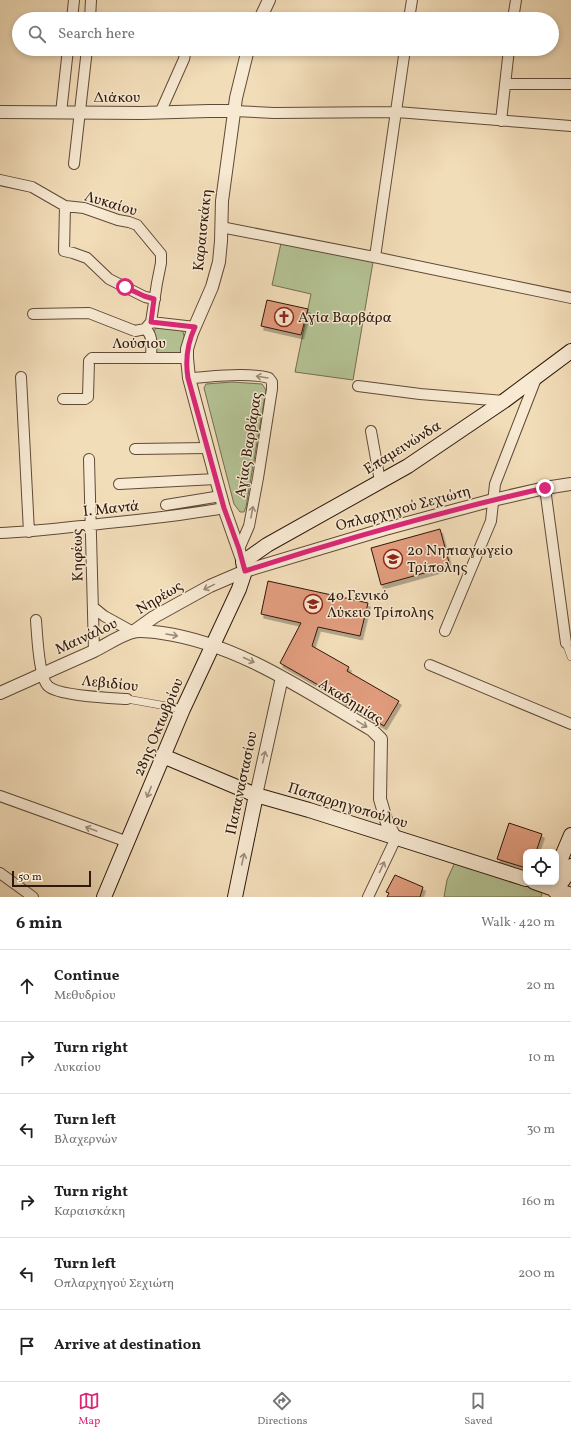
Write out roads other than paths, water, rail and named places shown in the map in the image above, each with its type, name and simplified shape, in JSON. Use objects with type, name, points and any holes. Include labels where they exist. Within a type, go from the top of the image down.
[{"type":"main road","name":"Επαμεινώνδα","points":[[242,560],[408,466],[504,401],[571,351]]},
{"type":"main road","name":"28ης Οκτωβρίου","points":[[104,897],[183,709],[239,589],[242,560]]},
{"type":"main road","name":"Παπαρρηγοπούλου","points":[[163,756],[256,795],[523,879]]},
{"type":"main road","name":"Παπαναστασίου","points":[[235,897],[256,795]]},
{"type":"main road","points":[[554,893],[557,868],[571,835]]},
{"type":"main road","points":[[554,893],[569,872],[571,866]]},
{"type":"main road","points":[[539,885],[554,893],[571,896]]},
{"type":"street","points":[[73,12],[74,0]]},
{"type":"street","points":[[90,12],[91,0]]},
{"type":"street","points":[[263,12],[269,0]]},
{"type":"street","points":[[410,12],[412,0]]},
{"type":"street","points":[[514,12],[516,0]]},
{"type":"street","points":[[61,113],[67,56]]},
{"type":"street","points":[[74,164],[86,56]]},
{"type":"street","points":[[160,113],[185,56]]},
{"type":"street","name":"Καραισκάκη","points":[[242,560],[224,508],[188,378],[187,358],[188,345],[209,293],[217,270],[220,255],[222,201],[234,111],[246,56]]},
{"type":"street","points":[[375,257],[404,56]]},
{"type":"street","points":[[501,121],[508,56]]},
{"type":"street","points":[[505,84],[571,84]]},
{"type":"street","points":[[234,111],[274,113],[397,112],[571,126]]},
{"type":"street","name":"Διάκου","points":[[0,112],[160,113],[234,111]]},
{"type":"street","name":"Λυκαίου","points":[[0,180],[32,187],[65,206],[84,208],[137,225],[161,254],[161,263],[148,325]]},
{"type":"street","points":[[65,206],[64,251],[87,258],[110,279],[138,294],[154,299]]},
{"type":"street","points":[[221,227],[375,257],[571,298]]},
{"type":"street","points":[[33,314],[89,313],[135,331],[148,325],[195,327]]},
{"type":"street","points":[[148,325],[151,335],[151,358]]},
{"type":"street","name":"Λούσιου","points":[[63,399],[85,400],[88,397],[89,361],[92,358],[187,358]]},
{"type":"street","name":"Αγίας Βαρβάρας","points":[[188,378],[253,376],[269,378],[272,382],[269,412],[242,560]]},
{"type":"street","points":[[446,631],[492,521],[493,500],[496,484],[537,376]]},
{"type":"street","points":[[21,377],[29,532]]},
{"type":"street","points":[[358,386],[420,394],[504,401]]},
{"type":"street","points":[[371,430],[380,481]]},
{"type":"street","points":[[135,449],[208,448]]},
{"type":"street","name":"Κηφέως","points":[[89,459],[94,651]]},
{"type":"street","points":[[118,484],[216,479]]},
{"type":"street","name":"Οπλαρχηγού Σεχιώτη","points":[[242,560],[385,529],[493,500],[545,488],[571,484]]},
{"type":"street","points":[[545,488],[566,643],[571,657]]},
{"type":"street","points":[[166,505],[221,496]]},
{"type":"street","name":"Ι. Μαντά","points":[[0,533],[29,532],[176,516],[224,508]]},
{"type":"street","name":"Νηρέως","points":[[93,607],[104,616],[133,632],[154,617],[210,586],[242,560]]},
{"type":"street","points":[[36,620],[38,649],[43,674]]},
{"type":"street","name":"Μαινάλου","points":[[0,693],[133,632],[157,632],[189,638],[213,646]]},
{"type":"street","name":"Ακαδημίας","points":[[213,646],[249,659],[282,677],[372,730],[381,739],[380,799],[387,823],[396,838]]},
{"type":"street","points":[[430,665],[571,724]]},
{"type":"street","name":"Λεβιδίου","points":[[43,674],[47,685],[56,691],[127,699],[183,709]]},
{"type":"street","name":"Παπαναστασίου","points":[[256,795],[282,677]]},
{"type":"street","points":[[0,796],[128,842]]},
{"type":"street","points":[[368,897],[396,838]]},
{"type":"street","points":[[1,877],[33,897]]},
{"type":"place","name":"Αγία Βαρβάρα","points":[[284,317]]},
{"type":"place","name":"2ο Νηπιαγωγείο Τρίπολης","points":[[393,559]]},
{"type":"place","name":"4ο Γενικό Λύκειο Τρίπολης","points":[[313,604]]}]
